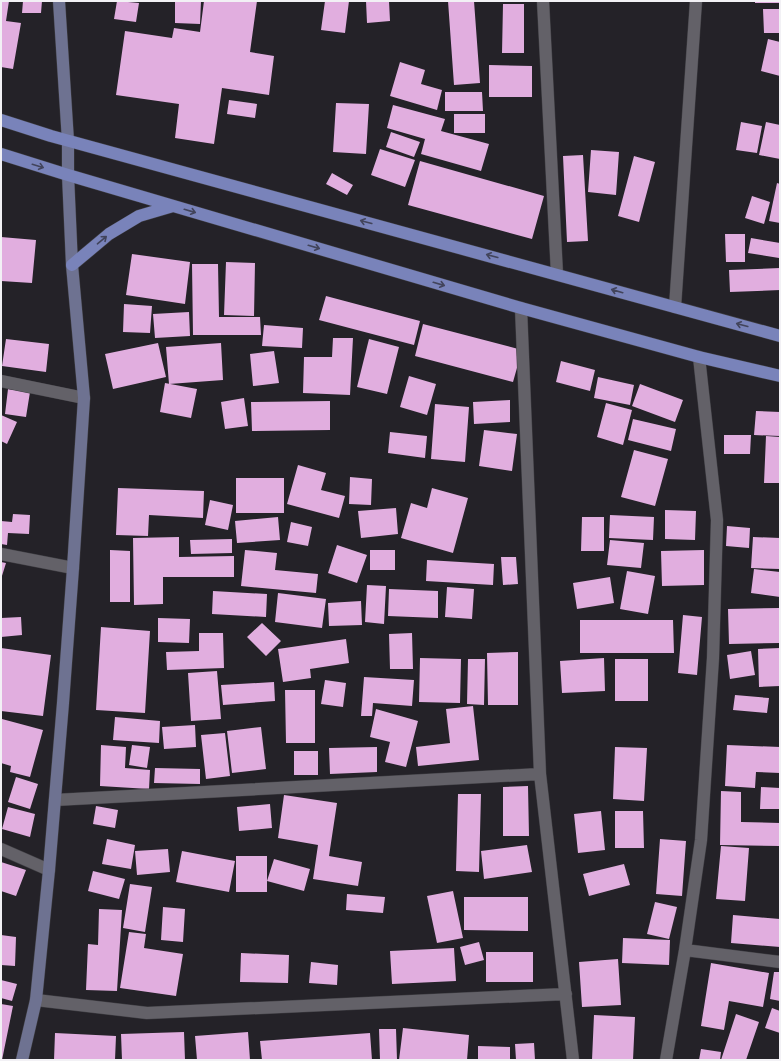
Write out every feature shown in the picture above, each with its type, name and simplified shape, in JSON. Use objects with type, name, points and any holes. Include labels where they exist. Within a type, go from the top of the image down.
[{"type":"main road","points":[[22,1060],[36,1000],[49,870],[74,568],[84,398],[72,265],[68,141],[59,1]]},
{"type":"main road","points":[[1,120],[68,141],[780,336]]},
{"type":"main road","points":[[1,154],[522,308],[699,357],[780,376]]},
{"type":"main road","points":[[72,265],[109,234],[138,216],[173,206]]},
{"type":"street","points":[[543,1],[557,274]]},
{"type":"street","points":[[676,307],[696,1]]},
{"type":"street","points":[[522,308],[540,774],[573,1060]]},
{"type":"street","points":[[666,1060],[685,950],[701,840],[713,658],[717,520],[699,357]]},
{"type":"street","points":[[1,381],[84,398]]},
{"type":"street","points":[[1,554],[74,568]]},
{"type":"street","points":[[55,800],[540,774]]},
{"type":"street","points":[[1,848],[49,870]]},
{"type":"street","points":[[685,950],[780,962]]},
{"type":"street","points":[[36,1000],[147,1012],[566,994]]},
{"type":"building","points":[[1,1],[9,1],[6,21],[21,23],[13,69],[1,67]]},
{"type":"building","points":[[23,1],[42,1],[41,13],[22,13]]},
{"type":"building","points":[[117,1],[139,3],[136,22],[114,19]]},
{"type":"building","points":[[175,1],[201,1],[200,24],[175,23]]},
{"type":"building","points":[[204,1],[257,1],[250,52],[274,56],[269,95],[222,88],[214,144],[175,138],[179,104],[116,95],[125,31],[172,38],[174,28],[200,32]]},
{"type":"building","points":[[325,1],[349,1],[345,33],[321,30]]},
{"type":"building","points":[[366,1],[389,1],[390,21],[367,23]]},
{"type":"building","points":[[448,1],[474,1],[480,83],[454,85]]},
{"type":"building","points":[[755,1],[780,1],[780,3],[755,3]]},
{"type":"building","points":[[503,4],[524,4],[524,53],[502,53]]},
{"type":"building","points":[[763,9],[780,9],[780,33],[764,33]]},
{"type":"building","points":[[768,39],[780,42],[780,76],[761,71]]},
{"type":"building","points":[[400,62],[425,70],[421,84],[442,90],[437,110],[390,96]]},
{"type":"building","points":[[489,65],[532,66],[532,97],[489,97]]},
{"type":"building","points":[[445,92],[482,92],[483,111],[445,111]]},
{"type":"building","points":[[229,100],[257,104],[255,118],[227,114]]},
{"type":"building","points":[[336,103],[369,104],[366,154],[333,152]]},
{"type":"building","points":[[393,105],[445,119],[441,131],[489,144],[481,171],[421,154],[425,139],[387,128]]},
{"type":"building","points":[[454,114],[485,114],[485,133],[454,133]]},
{"type":"building","points":[[741,122],[762,126],[757,153],[736,150]]},
{"type":"building","points":[[766,122],[780,125],[780,159],[759,155]]},
{"type":"building","points":[[391,132],[420,142],[414,157],[386,147]]},
{"type":"building","points":[[380,149],[415,160],[405,187],[371,175]]},
{"type":"building","points":[[591,150],[619,152],[616,195],[588,192]]},
{"type":"building","points":[[583,155],[588,241],[567,242],[563,156]]},
{"type":"building","points":[[634,156],[655,162],[639,222],[618,216]]},
{"type":"building","points":[[420,161],[544,196],[532,239],[408,205]]},
{"type":"building","points":[[332,173],[353,185],[347,195],[326,184]]},
{"type":"building","points":[[777,183],[780,184],[780,223],[769,221]]},
{"type":"building","points":[[752,196],[770,202],[764,224],[745,218]]},
{"type":"building","points":[[725,234],[745,234],[745,262],[726,262]]},
{"type":"building","points":[[1,237],[36,240],[32,283],[1,281]]},
{"type":"building","points":[[751,238],[780,243],[779,258],[748,253]]},
{"type":"building","points":[[132,254],[190,262],[185,304],[126,295]]},
{"type":"building","points":[[226,262],[255,263],[254,316],[224,315]]},
{"type":"building","points":[[192,264],[218,264],[219,317],[260,317],[261,335],[193,335]]},
{"type":"building","points":[[780,268],[780,290],[730,292],[729,270]]},
{"type":"building","points":[[326,296],[420,321],[414,345],[319,320]]},
{"type":"building","points":[[124,304],[152,306],[150,333],[123,332]]},
{"type":"building","points":[[189,312],[190,336],[155,338],[153,314]]},
{"type":"building","points":[[423,324],[522,350],[513,382],[415,356]]},
{"type":"building","points":[[264,325],[303,328],[302,348],[262,346]]},
{"type":"building","points":[[333,338],[353,338],[350,395],[303,393],[304,357],[332,357]]},
{"type":"building","points":[[6,339],[49,344],[46,372],[2,366]]},
{"type":"building","points":[[369,339],[399,347],[387,394],[357,387]]},
{"type":"building","points":[[158,343],[166,377],[113,389],[105,354]]},
{"type":"building","points":[[221,343],[223,380],[169,384],[166,347]]},
{"type":"building","points":[[274,351],[279,383],[253,386],[250,354]]},
{"type":"building","points":[[561,361],[595,370],[590,391],[556,382]]},
{"type":"building","points":[[409,376],[436,384],[427,415],[400,407]]},
{"type":"building","points":[[598,377],[634,385],[630,405],[594,398]]},
{"type":"building","points":[[165,383],[197,389],[191,418],[160,412]]},
{"type":"building","points":[[640,384],[683,400],[675,422],[632,406]]},
{"type":"building","points":[[8,389],[30,392],[26,417],[5,414]]},
{"type":"building","points":[[244,398],[248,426],[225,429],[221,402]]},
{"type":"building","points":[[510,400],[510,422],[474,424],[473,402]]},
{"type":"building","points":[[330,401],[330,430],[252,431],[251,402]]},
{"type":"building","points":[[606,403],[632,410],[623,445],[597,437]]},
{"type":"building","points":[[435,404],[469,407],[465,462],[431,459]]},
{"type":"building","points":[[756,411],[780,412],[780,436],[754,435]]},
{"type":"building","points":[[1,415],[17,422],[7,444],[1,441]]},
{"type":"building","points":[[633,419],[676,429],[671,451],[628,440]]},
{"type":"building","points":[[484,430],[517,434],[512,471],[479,466]]},
{"type":"building","points":[[390,432],[427,436],[425,458],[388,453]]},
{"type":"building","points":[[724,435],[751,435],[750,454],[724,454]]},
{"type":"building","points":[[766,436],[780,437],[780,483],[764,483]]},
{"type":"building","points":[[634,450],[668,459],[655,506],[621,497]]},
{"type":"building","points":[[298,465],[326,473],[321,490],[345,496],[339,518],[287,504]]},
{"type":"building","points":[[350,477],[372,479],[371,505],[349,504]]},
{"type":"building","points":[[236,478],[284,478],[284,513],[236,513]]},
{"type":"building","points":[[118,488],[204,491],[203,518],[149,515],[148,536],[116,535]]},
{"type":"building","points":[[432,488],[468,498],[453,553],[401,538],[411,503],[427,508]]},
{"type":"building","points":[[210,500],[233,505],[228,530],[205,525]]},
{"type":"building","points":[[396,508],[398,534],[361,538],[358,511]]},
{"type":"building","points":[[665,510],[696,511],[695,540],[665,539]]},
{"type":"building","points":[[13,514],[30,515],[29,534],[8,533],[7,545],[1,544],[1,521],[12,522]]},
{"type":"building","points":[[610,515],[654,517],[653,540],[609,538]]},
{"type":"building","points":[[278,517],[280,540],[237,543],[235,521]]},
{"type":"building","points":[[582,517],[604,517],[604,551],[581,551]]},
{"type":"building","points":[[291,522],[312,527],[308,546],[287,542]]},
{"type":"building","points":[[727,526],[750,528],[749,548],[726,546]]},
{"type":"building","points":[[179,537],[179,557],[234,556],[234,577],[163,577],[163,604],[134,605],[133,538]]},
{"type":"building","points":[[753,537],[780,538],[780,569],[751,568]]},
{"type":"building","points":[[232,539],[232,553],[191,554],[190,540]]},
{"type":"building","points":[[610,540],[644,543],[641,568],[607,565]]},
{"type":"building","points":[[337,545],[367,555],[357,583],[328,573]]},
{"type":"building","points":[[110,550],[130,551],[130,602],[110,602]]},
{"type":"building","points":[[245,550],[277,553],[275,570],[318,574],[316,593],[241,586]]},
{"type":"building","points":[[370,550],[395,550],[395,570],[370,570]]},
{"type":"building","points":[[704,550],[704,585],[662,586],[661,551]]},
{"type":"building","points":[[501,557],[516,557],[518,584],[503,585]]},
{"type":"building","points":[[427,560],[494,564],[493,585],[426,581]]},
{"type":"building","points":[[1,562],[6,563],[1,579]]},
{"type":"building","points":[[754,569],[780,572],[780,597],[751,593]]},
{"type":"building","points":[[627,571],[655,576],[648,614],[620,609]]},
{"type":"building","points":[[610,577],[614,603],[577,609],[573,583]]},
{"type":"building","points":[[367,585],[386,586],[384,624],[365,622]]},
{"type":"building","points":[[447,587],[474,589],[472,619],[445,617]]},
{"type":"building","points":[[389,589],[438,591],[438,618],[388,616]]},
{"type":"building","points":[[213,591],[267,594],[266,617],[212,614]]},
{"type":"building","points":[[278,593],[326,599],[322,628],[275,622]]},
{"type":"building","points":[[361,601],[362,625],[329,626],[328,603]]},
{"type":"building","points":[[780,608],[780,643],[729,644],[728,609]]},
{"type":"building","points":[[683,615],[702,617],[697,675],[678,673]]},
{"type":"building","points":[[21,617],[22,635],[1,637],[1,618]]},
{"type":"building","points":[[158,618],[190,619],[189,643],[158,642]]},
{"type":"building","points":[[580,620],[673,620],[674,653],[580,653]]},
{"type":"building","points":[[262,623],[281,641],[266,656],[247,637]]},
{"type":"building","points":[[101,627],[150,631],[145,713],[96,710]]},
{"type":"building","points":[[199,633],[223,633],[224,668],[167,670],[166,652],[199,651]]},
{"type":"building","points":[[412,633],[413,669],[390,669],[389,634]]},
{"type":"building","points":[[346,639],[349,663],[310,669],[311,678],[283,682],[278,649]]},
{"type":"building","points":[[1,648],[51,655],[43,716],[1,711]]},
{"type":"building","points":[[780,648],[780,686],[759,687],[758,649]]},
{"type":"building","points":[[751,651],[755,675],[730,679],[727,655]]},
{"type":"building","points":[[518,652],[518,705],[488,705],[487,653]]},
{"type":"building","points":[[420,658],[461,659],[460,703],[419,702]]},
{"type":"building","points":[[604,658],[605,691],[562,693],[560,661]]},
{"type":"building","points":[[468,659],[485,659],[484,705],[467,704]]},
{"type":"building","points":[[615,659],[648,659],[648,701],[615,701]]},
{"type":"building","points":[[217,671],[221,719],[191,721],[188,673]]},
{"type":"building","points":[[364,677],[414,680],[412,706],[373,703],[372,716],[361,716]]},
{"type":"building","points":[[325,680],[346,683],[343,707],[321,704]]},
{"type":"building","points":[[274,682],[275,701],[223,705],[221,685]]},
{"type":"building","points":[[285,690],[315,690],[315,743],[286,743]]},
{"type":"building","points":[[735,695],[769,698],[767,713],[733,710]]},
{"type":"building","points":[[473,706],[479,760],[418,766],[416,747],[450,743],[446,709]]},
{"type":"building","points":[[376,709],[418,721],[406,767],[385,762],[390,742],[370,737]]},
{"type":"building","points":[[115,717],[160,721],[159,743],[113,740]]},
{"type":"building","points":[[2,719],[43,730],[30,777],[10,772],[11,766],[1,763]]},
{"type":"building","points":[[195,725],[196,747],[164,749],[162,727]]},
{"type":"building","points":[[261,727],[266,769],[232,773],[227,731]]},
{"type":"building","points":[[225,733],[230,776],[206,779],[201,735]]},
{"type":"building","points":[[101,745],[126,747],[125,768],[150,770],[149,789],[100,786]]},
{"type":"building","points":[[132,745],[150,747],[147,768],[129,765]]},
{"type":"building","points":[[727,745],[780,747],[780,773],[756,772],[755,788],[725,786]]},
{"type":"building","points":[[377,747],[377,772],[330,774],[329,748]]},
{"type":"building","points":[[615,747],[647,748],[644,801],[613,799]]},
{"type":"building","points":[[294,751],[318,751],[318,775],[294,775]]},
{"type":"building","points":[[155,768],[200,769],[200,784],[154,783]]},
{"type":"building","points":[[16,777],[38,784],[30,809],[8,802]]},
{"type":"building","points":[[528,786],[529,836],[503,836],[503,787]]},
{"type":"building","points":[[761,787],[780,788],[780,809],[760,809]]},
{"type":"building","points":[[721,791],[741,792],[741,822],[780,823],[780,846],[720,845]]},
{"type":"building","points":[[458,794],[481,794],[479,872],[456,871]]},
{"type":"building","points":[[284,795],[337,803],[329,856],[362,862],[358,886],[313,879],[318,845],[278,838]]},
{"type":"building","points":[[270,804],[272,828],[239,831],[237,807]]},
{"type":"building","points":[[96,806],[118,810],[115,828],[93,824]]},
{"type":"building","points":[[8,807],[35,814],[30,837],[2,829]]},
{"type":"building","points":[[601,811],[605,850],[578,853],[574,814]]},
{"type":"building","points":[[615,811],[643,811],[644,848],[615,848]]},
{"type":"building","points":[[107,839],[135,845],[131,869],[102,864]]},
{"type":"building","points":[[660,839],[686,841],[682,896],[656,894]]},
{"type":"building","points":[[527,845],[532,872],[484,879],[481,851]]},
{"type":"building","points":[[721,846],[749,848],[745,901],[716,899]]},
{"type":"building","points":[[168,849],[170,872],[137,875],[135,851]]},
{"type":"building","points":[[182,851],[235,861],[229,892],[176,882]]},
{"type":"building","points":[[236,856],[267,856],[267,892],[236,892]]},
{"type":"building","points":[[274,859],[310,869],[304,891],[267,881]]},
{"type":"building","points":[[1,862],[26,870],[16,896],[1,891]]},
{"type":"building","points":[[624,864],[630,885],[589,896],[583,874]]},
{"type":"building","points":[[93,871],[125,879],[119,899],[88,891]]},
{"type":"building","points":[[130,884],[152,887],[145,932],[123,928]]},
{"type":"building","points":[[453,891],[463,938],[437,943],[427,896]]},
{"type":"building","points":[[347,894],[385,897],[383,913],[346,910]]},
{"type":"building","points":[[464,897],[528,897],[528,931],[464,930]]},
{"type":"building","points":[[655,902],[677,907],[669,939],[647,934]]},
{"type":"building","points":[[163,907],[185,909],[183,942],[161,940]]},
{"type":"building","points":[[99,909],[122,910],[117,991],[86,990],[88,944],[98,945]]},
{"type":"building","points":[[733,915],[780,919],[780,947],[731,943]]},
{"type":"building","points":[[129,932],[146,934],[144,948],[183,954],[176,996],[120,988]]},
{"type":"building","points":[[1,935],[16,937],[15,966],[1,965]]},
{"type":"building","points":[[623,938],[670,940],[669,965],[622,963]]},
{"type":"building","points":[[479,942],[484,960],[465,965],[460,947]]},
{"type":"building","points":[[454,948],[456,981],[392,984],[390,951]]},
{"type":"building","points":[[486,952],[533,952],[533,982],[486,982]]},
{"type":"building","points":[[241,953],[289,955],[288,983],[240,982]]},
{"type":"building","points":[[618,959],[621,1005],[582,1007],[579,962]]},
{"type":"building","points":[[311,962],[338,965],[337,985],[309,983]]},
{"type":"building","points":[[711,963],[769,973],[763,1007],[729,1001],[724,1030],[701,1026]]},
{"type":"building","points":[[774,972],[780,972],[780,1001],[770,999]]},
{"type":"building","points":[[1,980],[17,984],[12,1001],[1,998]]},
{"type":"building","points":[[1,1004],[13,1006],[2,1060],[1,1060]]},
{"type":"building","points":[[772,1008],[780,1011],[780,1033],[765,1028]]},
{"type":"building","points":[[736,1014],[759,1022],[746,1060],[721,1060]]},
{"type":"building","points":[[594,1015],[635,1017],[633,1060],[592,1060]]},
{"type":"building","points":[[403,1028],[469,1035],[467,1060],[399,1060]]},
{"type":"building","points":[[379,1029],[396,1029],[397,1060],[380,1060]]},
{"type":"building","points":[[184,1032],[185,1060],[122,1060],[121,1034]]},
{"type":"building","points":[[248,1032],[250,1060],[197,1060],[195,1036]]},
{"type":"building","points":[[55,1033],[116,1036],[115,1060],[54,1060]]},
{"type":"building","points":[[370,1033],[372,1060],[262,1060],[260,1041]]},
{"type":"building","points":[[534,1043],[535,1060],[516,1060],[515,1044]]},
{"type":"building","points":[[478,1046],[510,1047],[510,1060],[478,1060]]},
{"type":"building","points":[[701,1049],[721,1052],[720,1060],[699,1060]]}]
